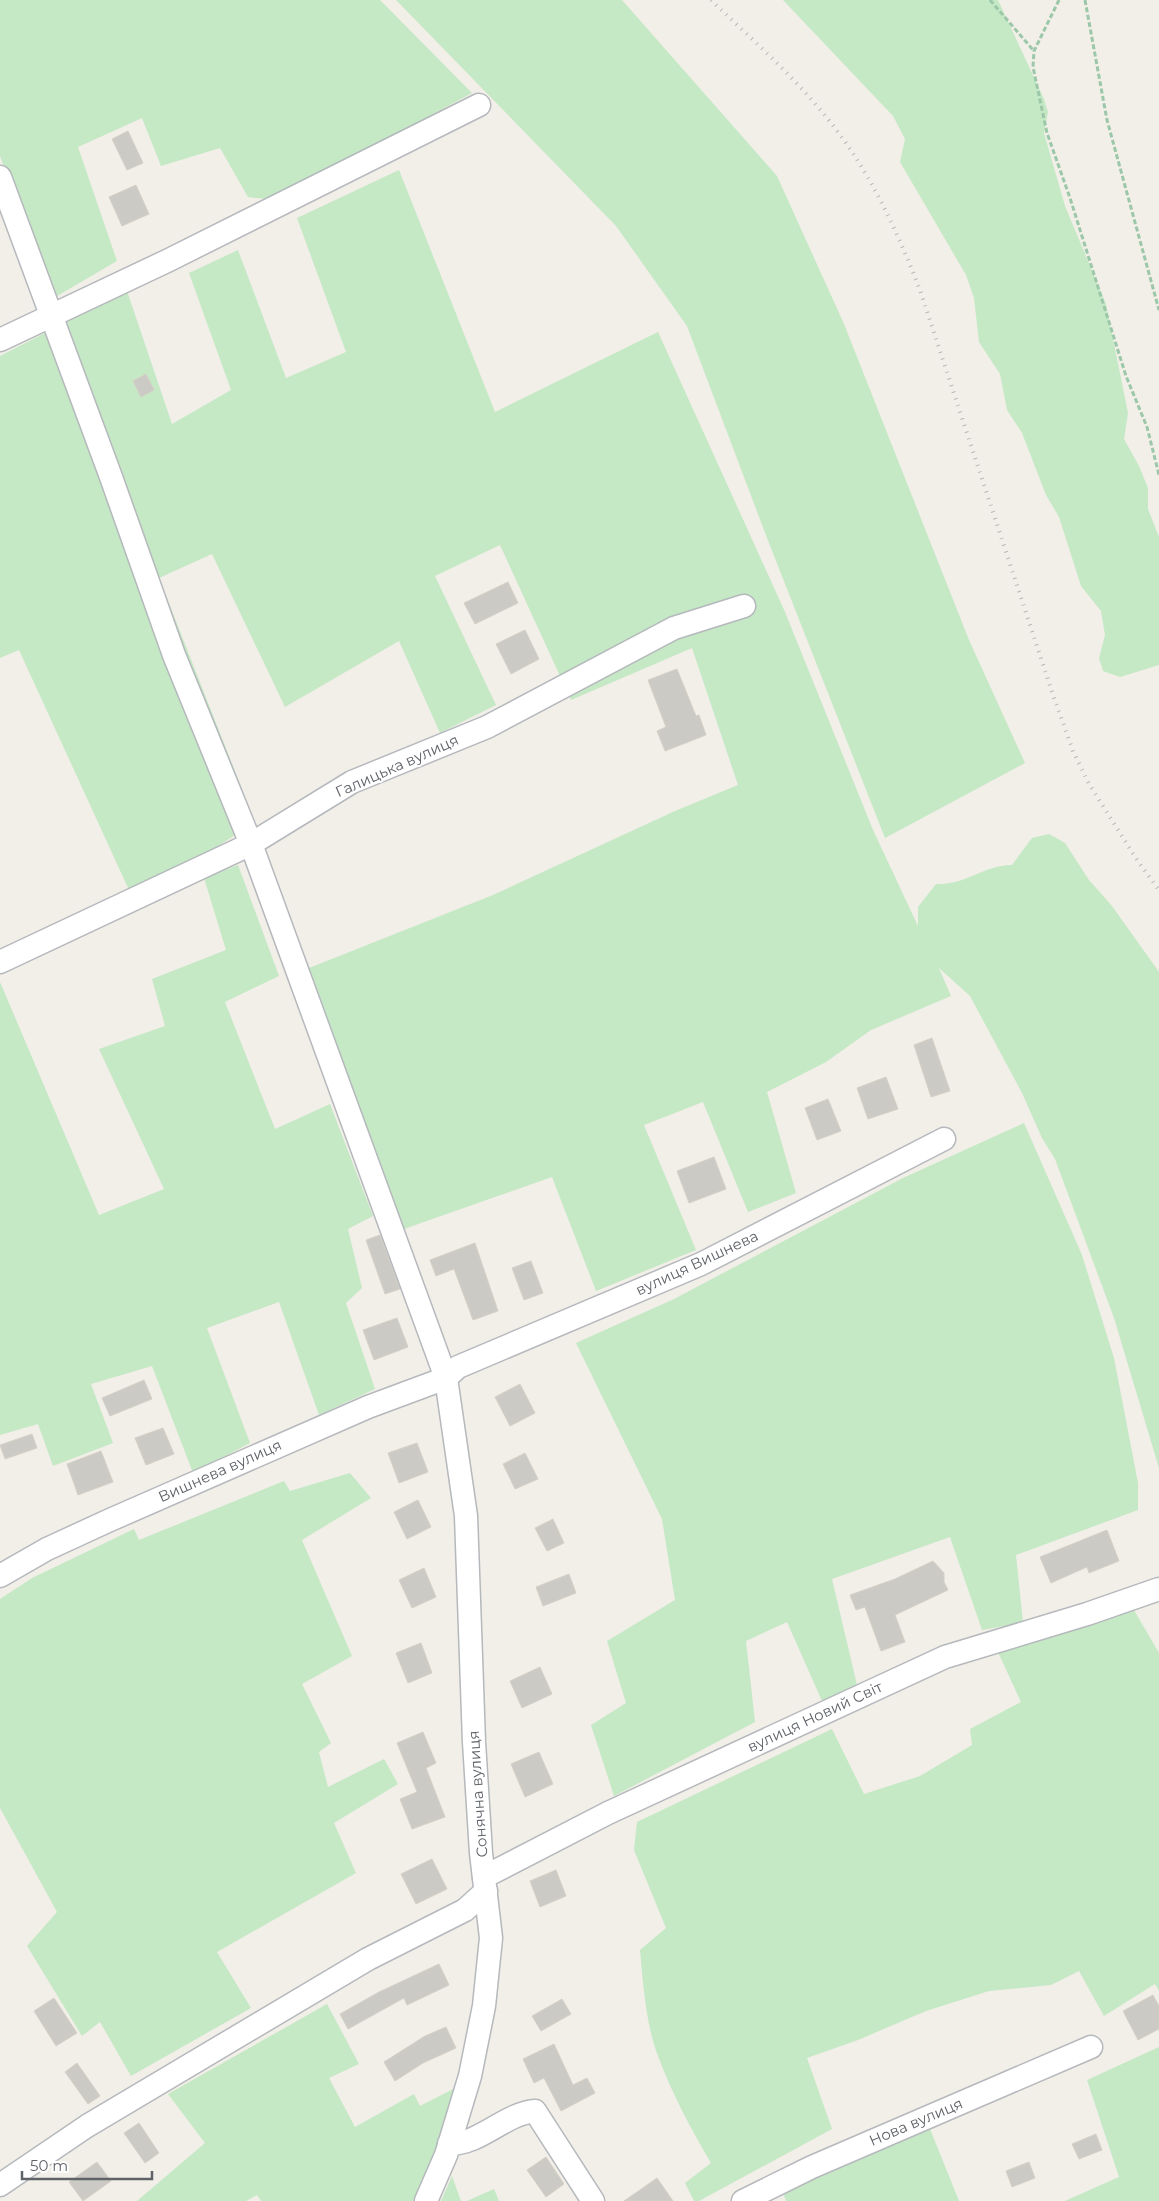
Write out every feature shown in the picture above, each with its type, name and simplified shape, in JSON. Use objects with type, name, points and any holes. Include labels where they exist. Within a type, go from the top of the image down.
[{"type":"street","points":[[0,340],[160,264],[479,105]]},
{"type":"street","name":"Сонячна вулиця","points":[[0,177],[111,477],[174,655],[251,844],[446,1378],[466,1516],[474,1742],[491,1938],[484,2006],[470,2076],[450,2144],[426,2201]]},
{"type":"street","name":"Галицька вулиця","points":[[0,962],[251,844],[352,782],[487,727],[674,628],[744,606]]},
{"type":"street","name":"вулиця Вишнева","points":[[446,1378],[458,1367],[701,1264],[944,1139]]},
{"type":"street","name":"Вишнева вулиця","points":[[0,1576],[47,1549],[244,1460],[368,1407],[446,1378]]},
{"type":"street","name":"вулиця Новий Світ","points":[[0,2185],[87,2126],[368,1959],[465,1910],[485,1884],[608,1813],[945,1657],[1087,1614],[1159,1588]]},
{"type":"street","name":"Нова вулиця","points":[[743,2201],[812,2167],[1091,2047]]},
{"type":"street","points":[[450,2144],[464,2144],[522,2112],[535,2112],[593,2201]]},
{"type":"path","points":[[990,0],[1034,50]]},
{"type":"path","points":[[1059,0],[1034,50],[1033,67],[1047,133],[1073,208],[1126,376],[1147,427],[1159,475]]},
{"type":"path","points":[[1085,0],[1107,120],[1159,310]]},
{"type":"green space","points":[[0,0],[380,0],[472,93],[275,200],[248,197],[220,148],[161,166],[142,118],[78,147],[117,261],[52,299],[0,156]]},
{"type":"green space","points":[[396,0],[622,0],[777,176],[844,324],[969,640],[1025,763],[885,838],[767,538],[687,326],[616,226]]},
{"type":"green space","points":[[783,0],[998,0],[1044,99],[1048,112],[1044,133],[1065,206],[1106,304],[1128,413],[1124,439],[1139,466],[1148,488],[1148,509],[1159,537],[1159,665],[1120,677],[1103,671],[1099,658],[1105,635],[1101,611],[1081,586],[1059,517],[1046,495],[1022,433],[1007,410],[1000,374],[979,342],[974,298],[966,275],[900,162],[905,139],[893,116]]},
{"type":"green space","points":[[399,170],[495,412],[658,332],[785,612],[873,830],[918,926],[918,907],[936,884],[957,882],[991,869],[1012,865],[1032,838],[1049,834],[1065,843],[1089,880],[1112,906],[1159,972],[1159,1468],[1114,1318],[1055,1159],[1042,1138],[1022,1093],[970,996],[939,968],[951,996],[871,1030],[826,1062],[767,1092],[796,1193],[748,1212],[703,1102],[644,1125],[696,1250],[596,1291],[552,1177],[404,1229],[304,970],[493,895],[675,811],[738,785],[692,648],[571,700],[500,545],[435,576],[496,705],[440,733],[399,641],[285,707],[212,554],[159,578],[255,822],[195,861],[129,890],[19,650],[0,658],[0,356],[127,291],[172,424],[231,390],[189,273],[238,250],[286,378],[346,352],[297,218]]},
{"type":"green space","points":[[238,865],[279,976],[225,1002],[275,1129],[330,1104],[373,1216],[348,1229],[362,1288],[346,1303],[375,1389],[319,1415],[279,1302],[207,1328],[250,1443],[193,1473],[152,1366],[91,1384],[113,1443],[53,1466],[38,1424],[0,1435],[0,982],[99,1215],[164,1189],[99,1049],[165,1026],[152,979],[226,950],[204,878]]},
{"type":"green space","points":[[1024,1123],[1082,1255],[1114,1358],[1138,1483],[1138,1510],[1016,1555],[1023,1623],[982,1630],[950,1537],[832,1579],[857,1685],[822,1701],[787,1622],[746,1641],[755,1722],[614,1796],[591,1725],[626,1703],[607,1641],[675,1600],[662,1519],[576,1343],[674,1299],[903,1178]]},
{"type":"green space","points":[[350,1473],[371,1498],[302,1540],[352,1656],[302,1684],[331,1743],[319,1752],[328,1787],[384,1759],[398,1784],[334,1823],[356,1873],[217,1952],[251,2008],[131,2076],[100,2022],[82,2036],[27,1946],[57,1912],[0,1808],[0,1599],[32,1578],[134,1529],[139,1540],[284,1481],[290,1491]]},
{"type":"green space","points":[[1131,1605],[1159,1653],[1159,1991],[1155,1984],[1104,2016],[1079,1971],[1051,1985],[989,1991],[926,2011],[858,2040],[807,2058],[832,2129],[699,2201],[694,2201],[685,2183],[711,2163],[669,2084],[651,2031],[640,1950],[666,1928],[634,1850],[637,1822],[832,1729],[864,1794],[920,1776],[972,1745],[970,1729],[1021,1702],[997,1650]]},
{"type":"green space","points":[[327,2004],[359,2064],[329,2078],[355,2127],[414,2094],[420,2106],[461,2085],[419,2201],[261,2201],[257,2195],[246,2201],[137,2201],[205,2143],[168,2094]]},
{"type":"green space","points":[[1159,2047],[1159,2201],[1065,2201],[1119,2177],[1087,2080]]},
{"type":"green space","points":[[930,2129],[959,2201],[786,2201],[783,2193]]},
{"type":"green space","points":[[452,2176],[461,2201],[441,2201]]},
{"type":"green space","points":[[494,2189],[499,2201],[467,2201]]},
{"type":"building","points":[[128,131],[143,163],[127,170],[112,139]]},
{"type":"building","points":[[136,185],[149,214],[122,226],[109,197]]},
{"type":"building","points":[[146,374],[154,390],[141,397],[133,381]]},
{"type":"building","points":[[508,582],[518,603],[475,624],[464,603]]},
{"type":"building","points":[[525,630],[539,659],[511,674],[496,644]]},
{"type":"building","points":[[677,669],[696,716],[699,715],[706,735],[665,751],[657,731],[666,727],[648,680]]},
{"type":"building","points":[[932,1038],[950,1091],[931,1097],[914,1045]]},
{"type":"building","points":[[886,1077],[898,1109],[868,1119],[857,1088]]},
{"type":"building","points":[[828,1099],[841,1131],[817,1140],[805,1108]]},
{"type":"building","points":[[714,1157],[726,1189],[689,1203],[677,1171]]},
{"type":"building","points":[[380,1235],[400,1289],[385,1294],[366,1240]]},
{"type":"building","points":[[475,1243],[498,1311],[473,1320],[454,1269],[436,1276],[430,1260]]},
{"type":"building","points":[[531,1261],[543,1293],[524,1300],[512,1268]]},
{"type":"building","points":[[397,1318],[408,1347],[374,1360],[363,1330]]},
{"type":"building","points":[[144,1380],[152,1399],[110,1416],[102,1398]]},
{"type":"building","points":[[520,1384],[535,1413],[510,1426],[495,1397]]},
{"type":"building","points":[[163,1428],[174,1454],[146,1465],[135,1438]]},
{"type":"building","points":[[32,1434],[37,1448],[5,1459],[0,1445]]},
{"type":"building","points":[[417,1443],[428,1472],[399,1483],[388,1453]]},
{"type":"building","points":[[101,1451],[113,1482],[78,1495],[67,1464]]},
{"type":"building","points":[[525,1453],[538,1479],[515,1489],[503,1464]]},
{"type":"building","points":[[418,1500],[431,1527],[407,1539],[394,1512]]},
{"type":"building","points":[[553,1519],[564,1543],[547,1551],[535,1528]]},
{"type":"building","points":[[1107,1530],[1119,1561],[1089,1573],[1087,1567],[1051,1583],[1040,1557]]},
{"type":"building","points":[[933,1561],[944,1573],[944,1582],[948,1590],[895,1615],[905,1642],[881,1651],[865,1607],[856,1610],[850,1595],[895,1579]]},
{"type":"building","points":[[424,1568],[436,1597],[412,1608],[399,1580]]},
{"type":"building","points":[[569,1574],[576,1593],[543,1606],[536,1587]]},
{"type":"building","points":[[421,1643],[432,1673],[408,1683],[396,1653]]},
{"type":"building","points":[[540,1667],[552,1694],[522,1708],[510,1681]]},
{"type":"building","points":[[423,1732],[436,1763],[426,1768],[445,1817],[412,1829],[400,1799],[417,1792],[397,1743]]},
{"type":"building","points":[[539,1752],[553,1784],[525,1797],[511,1764]]},
{"type":"building","points":[[432,1859],[447,1889],[416,1904],[401,1874]]},
{"type":"building","points":[[556,1870],[566,1896],[540,1907],[530,1881]]},
{"type":"building","points":[[439,1964],[449,1985],[407,2005],[404,1998],[348,2029],[340,2014],[379,1992]]},
{"type":"building","points":[[1153,1995],[1159,2006],[1159,2029],[1138,2040],[1123,2011]]},
{"type":"building","points":[[54,1998],[77,2033],[56,2046],[34,2011]]},
{"type":"building","points":[[562,1999],[571,2014],[541,2031],[532,2016]]},
{"type":"building","points":[[446,2027],[456,2048],[423,2063],[395,2081],[384,2062],[425,2036]]},
{"type":"building","points":[[554,2044],[573,2085],[587,2078],[595,2093],[561,2111],[544,2078],[534,2083],[523,2059]]},
{"type":"building","points":[[77,2063],[100,2096],[88,2104],[65,2072]]},
{"type":"building","points":[[139,2123],[159,2153],[145,2163],[124,2133]]},
{"type":"building","points":[[1096,2134],[1102,2150],[1079,2159],[1072,2144]]},
{"type":"building","points":[[546,2157],[564,2184],[546,2197],[527,2170]]},
{"type":"building","points":[[97,2162],[111,2181],[83,2201],[69,2182]]},
{"type":"building","points":[[1029,2162],[1035,2178],[1012,2187],[1006,2171]]},
{"type":"building","points":[[657,2178],[673,2201],[624,2201]]},
{"type":"railway","points":[[711,0],[765,51],[816,105],[849,147],[888,216],[920,290],[1073,751],[1089,784],[1137,860],[1159,890]]}]
